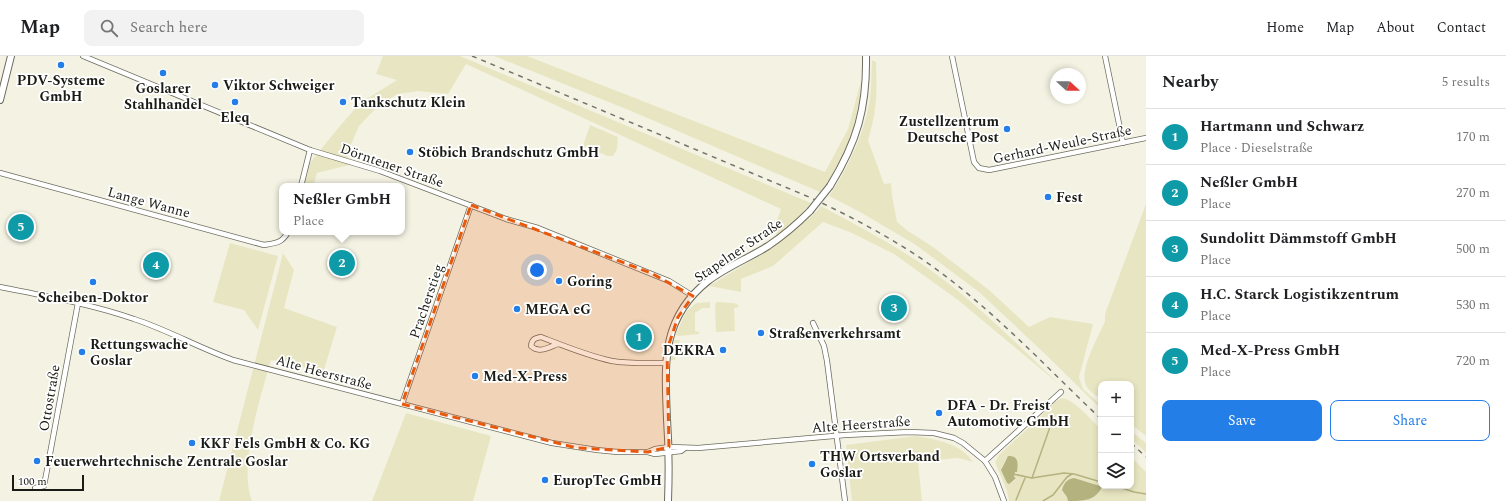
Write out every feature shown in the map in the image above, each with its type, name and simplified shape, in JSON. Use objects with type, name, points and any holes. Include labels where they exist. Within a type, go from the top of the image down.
[{"type":"street","points":[[0,100],[11,56]]},
{"type":"street","name":"Dörntener Straße","points":[[83,56],[310,150],[380,171],[511,221],[538,228],[651,273],[669,281],[693,296]]},
{"type":"street","name":"Stapelner Straße","points":[[668,501],[669,450],[665,363],[673,327],[678,317],[693,296],[709,281],[768,246],[786,233],[810,211],[830,186],[850,150],[857,132],[865,92],[866,56]]},
{"type":"street","name":"Gerhard-Weule-Straße","points":[[952,56],[974,162],[981,169],[989,170],[1146,138]]},
{"type":"street","points":[[1105,56],[1123,143]]},
{"type":"street","points":[[301,183],[310,150]]},
{"type":"street","name":"Lange Wanne","points":[[0,173],[264,245],[276,243],[284,239],[286,235]]},
{"type":"street","name":"Pracherstieg","points":[[402,404],[470,205]]},
{"type":"street","name":"Alte Heerstraße","points":[[0,287],[78,303],[135,319],[233,360],[552,444],[620,452],[648,452],[655,449],[669,450],[681,447],[685,448],[836,436],[909,432],[934,433],[954,438],[964,443],[985,461],[995,477],[1004,501]]},
{"type":"street","name":"Ottostraße","points":[[35,488],[44,486],[78,303]]},
{"type":"street","points":[[813,323],[824,346],[846,501]]},
{"type":"street","points":[[558,344],[540,350],[531,346],[532,341],[535,338],[541,337],[589,355],[612,361],[632,363],[665,363]]},
{"type":"street","points":[[985,461],[1061,392]]},
{"type":"highlighted area","points":[[471,205],[651,273],[693,296],[678,317],[667,350],[669,447],[648,452],[577,448],[402,404]]},
{"type":"shaded area","points":[[383,56],[460,56],[811,203],[792,224],[776,236],[777,220],[781,209],[466,64],[448,94],[418,91],[398,94],[379,105],[359,126],[347,154],[349,165],[317,173],[314,183],[304,183],[309,164],[360,103],[397,80],[376,74]]},
{"type":"shaded area","points":[[494,56],[527,56],[825,172],[848,129],[861,81],[857,111],[850,140],[837,166],[820,192],[631,111]]},
{"type":"shaded area","points":[[872,60],[876,62],[876,94],[875,111],[868,140],[884,184],[891,183],[897,222],[933,247],[989,290],[1029,327],[1050,317],[1093,324],[1079,377],[1083,389],[1098,402],[1098,406],[979,292],[916,245],[860,212],[829,196],[854,152],[863,128],[871,88]]},
{"type":"shaded area","points":[[590,125],[618,137],[617,149],[613,156],[608,156],[583,146]]},
{"type":"shaded area","points":[[1146,204],[1146,436],[1134,426],[1134,381],[1098,381],[1098,397],[1087,387],[1085,373],[1087,364],[1105,321],[1105,314]]},
{"type":"shaded area","points":[[821,206],[903,252],[947,282],[997,325],[1060,385],[958,300],[894,254],[852,233],[823,222],[773,266],[741,279],[741,292],[709,286],[767,251],[817,211]]},
{"type":"shaded area","points":[[230,243],[278,256],[258,330],[244,310],[213,302]]},
{"type":"shaded area","points":[[283,253],[294,270],[284,308],[337,327],[323,373],[286,362],[271,360],[252,431],[249,451],[248,487],[252,501],[219,501]]},
{"type":"shaded area","points":[[710,302],[710,308],[702,308],[695,313],[695,331],[699,332],[699,334],[675,335],[686,312],[696,303]]},
{"type":"shaded area","points":[[716,302],[733,303],[737,304],[739,307],[734,308],[735,331],[716,332]]},
{"type":"shaded area","points":[[674,340],[680,340],[675,360],[670,360],[671,350]]},
{"type":"shaded area","points":[[1062,398],[1072,402],[1083,411],[1098,426],[1098,489],[1134,489],[1134,460],[1146,472],[1146,501],[1009,501],[1007,491],[995,462],[999,455],[1053,403]],"holes":[[[1007,457],[1015,472],[1013,477],[1016,478],[1014,481],[1001,469]]]},
{"type":"shaded area","points":[[406,413],[491,436],[473,501],[372,501]]},
{"type":"shaded area","points":[[1134,433],[1146,443],[1146,453],[1134,441]]},
{"type":"shaded area","points":[[916,436],[955,446],[962,450],[973,462],[958,458],[918,462],[922,501],[852,501],[846,445]]},
{"type":"shaded area","points":[[1008,456],[1014,457],[1017,461],[1017,472],[1015,472],[1014,477],[1016,478],[1009,484],[1007,483],[1001,470]]},
{"type":"shaded area","points":[[1074,478],[1098,485],[1098,489],[1101,489],[1092,498],[1079,501],[1068,501],[1062,490],[1069,479]]},
{"type":"waterway","points":[[1032,478],[1050,427]]},
{"type":"waterway","points":[[1013,474],[1032,478],[1064,473],[1074,474],[1098,481]]},
{"type":"waterway","points":[[1043,501],[1053,495],[1067,477],[1072,474]]},
{"type":"waterway","points":[[1016,500],[1025,478]]},
{"type":"waterway","points":[[1125,489],[1146,494]]},
{"type":"railway","points":[[472,56],[809,197],[890,239],[916,255],[966,292],[1012,333],[1099,417]]},
{"type":"railway","points":[[1134,446],[1146,457]]},
{"type":"place","name":"PDV-Systeme GmbH","points":[[61,65]]},
{"type":"place","name":"Goslarer Stahlhandel","points":[[163,73]]},
{"type":"place","name":"Viktor Schweiger","points":[[215,85]]},
{"type":"place","name":"Eleq","points":[[235,102]]},
{"type":"place","name":"Tankschutz Klein","points":[[343,102]]},
{"type":"place","name":"Zustellzentrum Deutsche Post","points":[[1007,129]]},
{"type":"place","name":"Stöbich Brandschutz GmbH","points":[[410,152]]},
{"type":"place","name":"Fest","points":[[1048,197]]},
{"type":"place","name":"Med-X-Press GmbH","points":[[21,227]]},
{"type":"place","name":"Neßler GmbH","points":[[342,263]]},
{"type":"place","name":"H.C. Starck Logistikzentrum","points":[[156,265]]},
{"type":"place","name":"Goring","points":[[559,281]]},
{"type":"place","name":"Scheiben-Doktor","points":[[93,282]]},
{"type":"place","name":"Sundolitt Dämmstoff GmbH","points":[[894,308]]},
{"type":"place","name":"MEGA eG","points":[[517,309]]},
{"type":"place","name":"Straßenverkehrsamt","points":[[761,333]]},
{"type":"place","name":"Hartmann und Schwarz","points":[[639,337]]},
{"type":"place","name":"DEKRA","points":[[723,350]]},
{"type":"place","name":"Rettungswache Goslar","points":[[82,352]]},
{"type":"place","name":"Med-X-Press","points":[[475,376]]},
{"type":"place","name":"DFA - Dr. Freist Automotive GmbH","points":[[939,413]]},
{"type":"place","name":"KKF Fels GmbH & Co. KG","points":[[192,443]]},
{"type":"place","name":"Feuerwehrtechnische Zentrale Goslar","points":[[37,461]]},
{"type":"place","name":"THW Ortsverband Goslar","points":[[812,464]]},
{"type":"place","name":"EuropTec GmbH","points":[[545,480]]}]
